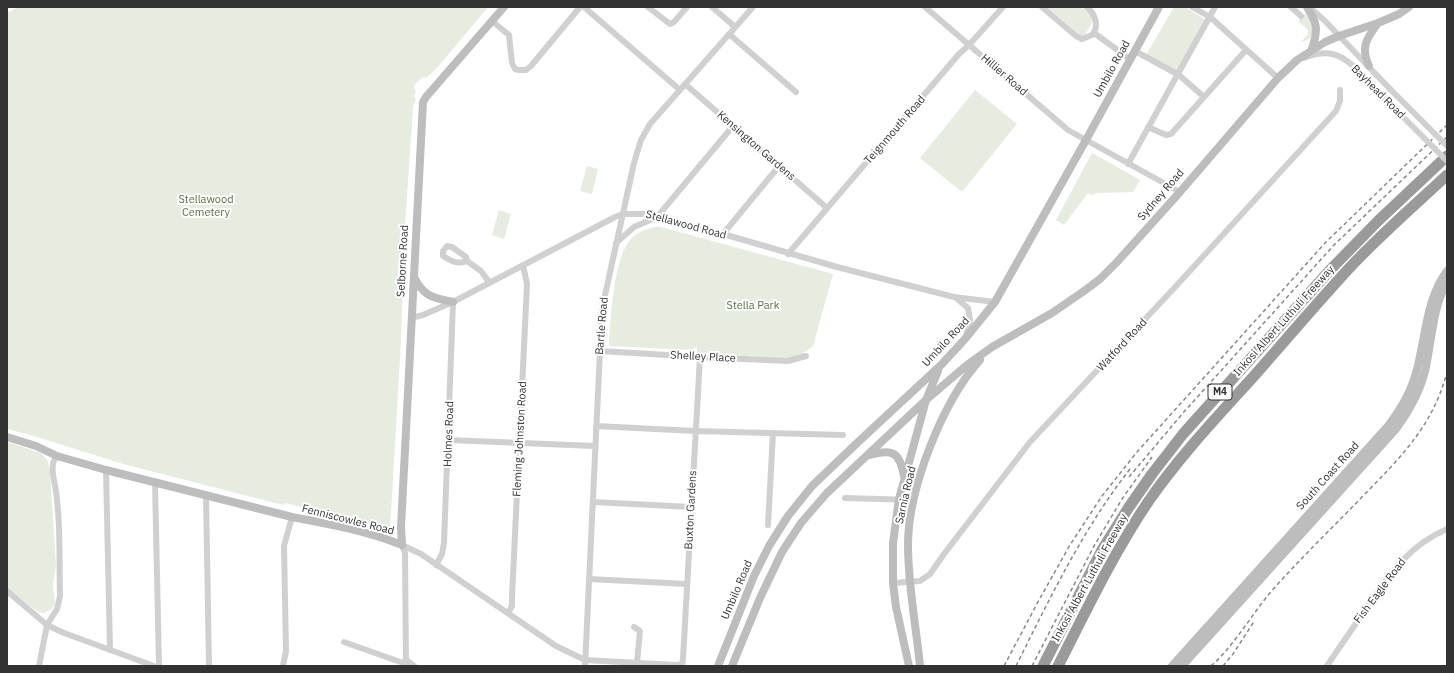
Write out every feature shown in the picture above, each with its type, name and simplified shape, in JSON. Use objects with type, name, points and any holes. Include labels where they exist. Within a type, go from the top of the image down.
[{"type":"highway","name":"Inkosi Albert Luthuli Freeway","points":[[1043,666],[1102,550],[1141,488],[1156,468],[1188,428],[1331,269],[1379,220],[1447,156]]},
{"type":"highway","name":"Inkosi Albert Luthuli Freeway","points":[[1058,666],[1107,570],[1127,536],[1170,472],[1199,436],[1342,275],[1447,175]]},
{"type":"main road","name":"Selborne Road","points":[[402,545],[401,527],[413,277],[424,102],[426,96],[504,7]]},
{"type":"main road","points":[[1151,21],[1154,7]]},
{"type":"main road","name":"Umbilo Road","points":[[718,666],[754,576],[769,546],[788,516],[812,486],[941,365],[965,339],[995,302],[1159,7]]},
{"type":"main road","points":[[1308,7],[1316,25],[1316,35],[1312,50]]},
{"type":"main road","name":"Sydney Road","points":[[926,400],[967,365],[992,347],[1052,314],[1100,279],[1180,192],[1278,78],[1297,60],[1312,50],[1339,36],[1378,23],[1399,14],[1409,7]]},
{"type":"main road","points":[[1368,66],[1364,55],[1365,44],[1378,23]]},
{"type":"main road","name":"South Coast Road","points":[[1172,666],[1397,415],[1413,384],[1432,298],[1440,281],[1447,271]]},
{"type":"main road","points":[[413,277],[418,286],[426,295],[435,299],[453,302]]},
{"type":"main road","name":"South Coast Road","points":[[1182,666],[1396,429],[1413,403],[1421,384],[1440,298],[1447,284]]},
{"type":"main road","name":"Sarnia Road","points":[[920,666],[909,582],[908,542],[914,500],[929,451],[942,421],[966,376],[992,347]]},
{"type":"main road","name":"Sarnia Road","points":[[909,666],[897,616],[893,583],[893,543],[898,499],[926,400],[941,365]]},
{"type":"main road","points":[[732,666],[770,574],[793,534],[816,504],[926,400]]},
{"type":"main road","name":"Fenniscowles Road","points":[[7,437],[36,446],[57,456],[106,470],[292,517],[320,522],[371,535],[402,545]]},
{"type":"main road","points":[[867,456],[883,451],[893,453],[901,461],[904,478]]},
{"type":"street","points":[[492,21],[508,34],[510,38],[514,66],[518,70],[523,71],[531,66],[580,7]]},
{"type":"street","points":[[584,7],[680,90]]},
{"type":"street","points":[[648,7],[670,24],[674,22],[687,7]]},
{"type":"street","points":[[712,7],[735,27]]},
{"type":"street","name":"Bartle Road","points":[[585,663],[603,300],[633,168],[641,140],[653,121],[753,7]]},
{"type":"street","name":"Hillier Road","points":[[925,7],[1064,126],[1128,164],[1180,192]]},
{"type":"street","name":"Teignmouth Road","points":[[788,254],[959,54],[1003,7]]},
{"type":"street","points":[[1042,7],[1079,38],[1088,37],[1094,33],[1096,25],[1095,16],[1087,7]]},
{"type":"street","points":[[1192,7],[1210,17],[1278,78]]},
{"type":"street","points":[[1128,164],[1216,7]]},
{"type":"street","points":[[1291,7],[1301,16]]},
{"type":"street","name":"Bayhead Road","points":[[1308,7],[1339,36],[1447,146]]},
{"type":"street","points":[[1094,33],[1130,59]]},
{"type":"street","points":[[729,34],[796,92]]},
{"type":"street","points":[[1135,50],[1179,75],[1204,97]]},
{"type":"street","points":[[1148,128],[1166,135],[1171,134],[1246,50]]},
{"type":"street","name":"Bayhead Road","points":[[1297,60],[1323,54],[1332,54],[1340,57],[1355,68],[1447,161]]},
{"type":"street","name":"Kensington Gardens","points":[[685,84],[827,208]]},
{"type":"street","name":"Watford Road","points":[[893,583],[920,581],[930,574],[1030,442],[1178,285],[1336,111],[1340,101],[1340,90]]},
{"type":"street","points":[[616,243],[634,227],[657,217],[733,126]]},
{"type":"street","points":[[723,234],[779,166]]},
{"type":"street","name":"Stellawood Road","points":[[411,318],[423,315],[453,302],[615,217],[623,214],[639,213],[723,234],[788,254],[954,296],[995,302]]},
{"type":"street","points":[[467,260],[481,271],[489,282]]},
{"type":"street","name":"Fleming Johnston Road","points":[[508,613],[512,606],[527,284],[523,265]]},
{"type":"street","name":"Stellawood Road","points":[[954,296],[968,308],[970,320],[965,339]]},
{"type":"street","name":"Holmes Road","points":[[436,565],[442,554],[444,543],[453,302]]},
{"type":"street","name":"Shelley Place","points":[[600,351],[788,361],[806,356]]},
{"type":"street","name":"Buxton Gardens","points":[[683,662],[700,357]]},
{"type":"street","points":[[596,426],[695,431],[843,435]]},
{"type":"street","points":[[768,525],[773,433]]},
{"type":"street","points":[[448,440],[595,446]]},
{"type":"street","points":[[39,666],[47,625],[57,609],[60,596],[57,503],[53,470],[54,459],[57,456]]},
{"type":"street","points":[[106,470],[110,650]]},
{"type":"street","points":[[155,482],[159,666]]},
{"type":"street","points":[[206,495],[209,666]]},
{"type":"street","points":[[845,498],[914,500]]},
{"type":"street","points":[[593,502],[691,507]]},
{"type":"street","points":[[284,666],[286,651],[284,546],[292,517]]},
{"type":"street","name":"Fish Eagle Road","points":[[1327,666],[1396,567],[1416,546],[1447,529]]},
{"type":"street","points":[[402,545],[405,553],[406,664]]},
{"type":"street","name":"Fenniscowles Road","points":[[402,545],[421,554],[556,646],[585,663],[681,665],[683,662]]},
{"type":"street","points":[[588,579],[688,584]]},
{"type":"street","points":[[7,591],[47,625],[64,633],[154,666]]},
{"type":"street","points":[[634,627],[640,631],[637,663]]},
{"type":"street","points":[[344,642],[414,666]]},
{"type":"green space","name":"Stellawood Cemetery","points":[[18,7],[488,7],[437,68],[426,78],[423,77],[415,84],[414,87],[416,92],[413,96],[416,99],[413,106],[405,226],[401,341],[390,530],[285,503],[283,505],[123,464],[7,429],[7,13]]},
{"type":"green space","points":[[1047,7],[1082,7],[1092,15],[1093,21],[1085,35],[1081,36]]},
{"type":"green space","points":[[1174,7],[1185,7],[1204,19],[1204,23],[1176,72],[1146,55]]},
{"type":"green space","points":[[1305,13],[1312,26],[1312,34],[1306,41],[1301,42],[1308,34],[1308,30],[1298,21]]},
{"type":"green space","points":[[975,90],[1017,124],[962,192],[920,158]]},
{"type":"green space","points":[[1092,153],[1140,180],[1133,192],[1097,193],[1092,195],[1088,193],[1064,225],[1056,220]]},
{"type":"green space","points":[[587,166],[598,169],[592,194],[580,191]]},
{"type":"green space","points":[[499,210],[511,214],[504,239],[492,235]]},
{"type":"green space","name":"Stella Park","points":[[661,227],[833,274],[813,346],[798,357],[789,359],[697,353],[697,347],[691,350],[609,346],[610,322],[616,276],[624,250],[634,236],[644,230]]},
{"type":"green space","points":[[7,442],[41,453],[48,461],[50,471],[56,566],[53,586],[55,603],[52,609],[44,613],[38,612],[7,588]]},
{"type":"railway","points":[[1004,666],[1070,545],[1102,496],[1137,452],[1326,242],[1447,125]]},
{"type":"railway","points":[[1129,477],[1183,413],[1334,245],[1447,137]]},
{"type":"railway","points":[[1211,666],[1229,647],[1276,586],[1377,482],[1414,440],[1433,409],[1447,372]]},
{"type":"railway","points":[[1032,666],[1094,546],[1122,499],[1152,457]]},
{"type":"railway","points":[[1016,666],[1068,564],[1097,516],[1130,469]]},
{"type":"railway","points":[[1223,666],[1233,654],[1255,620]]}]
